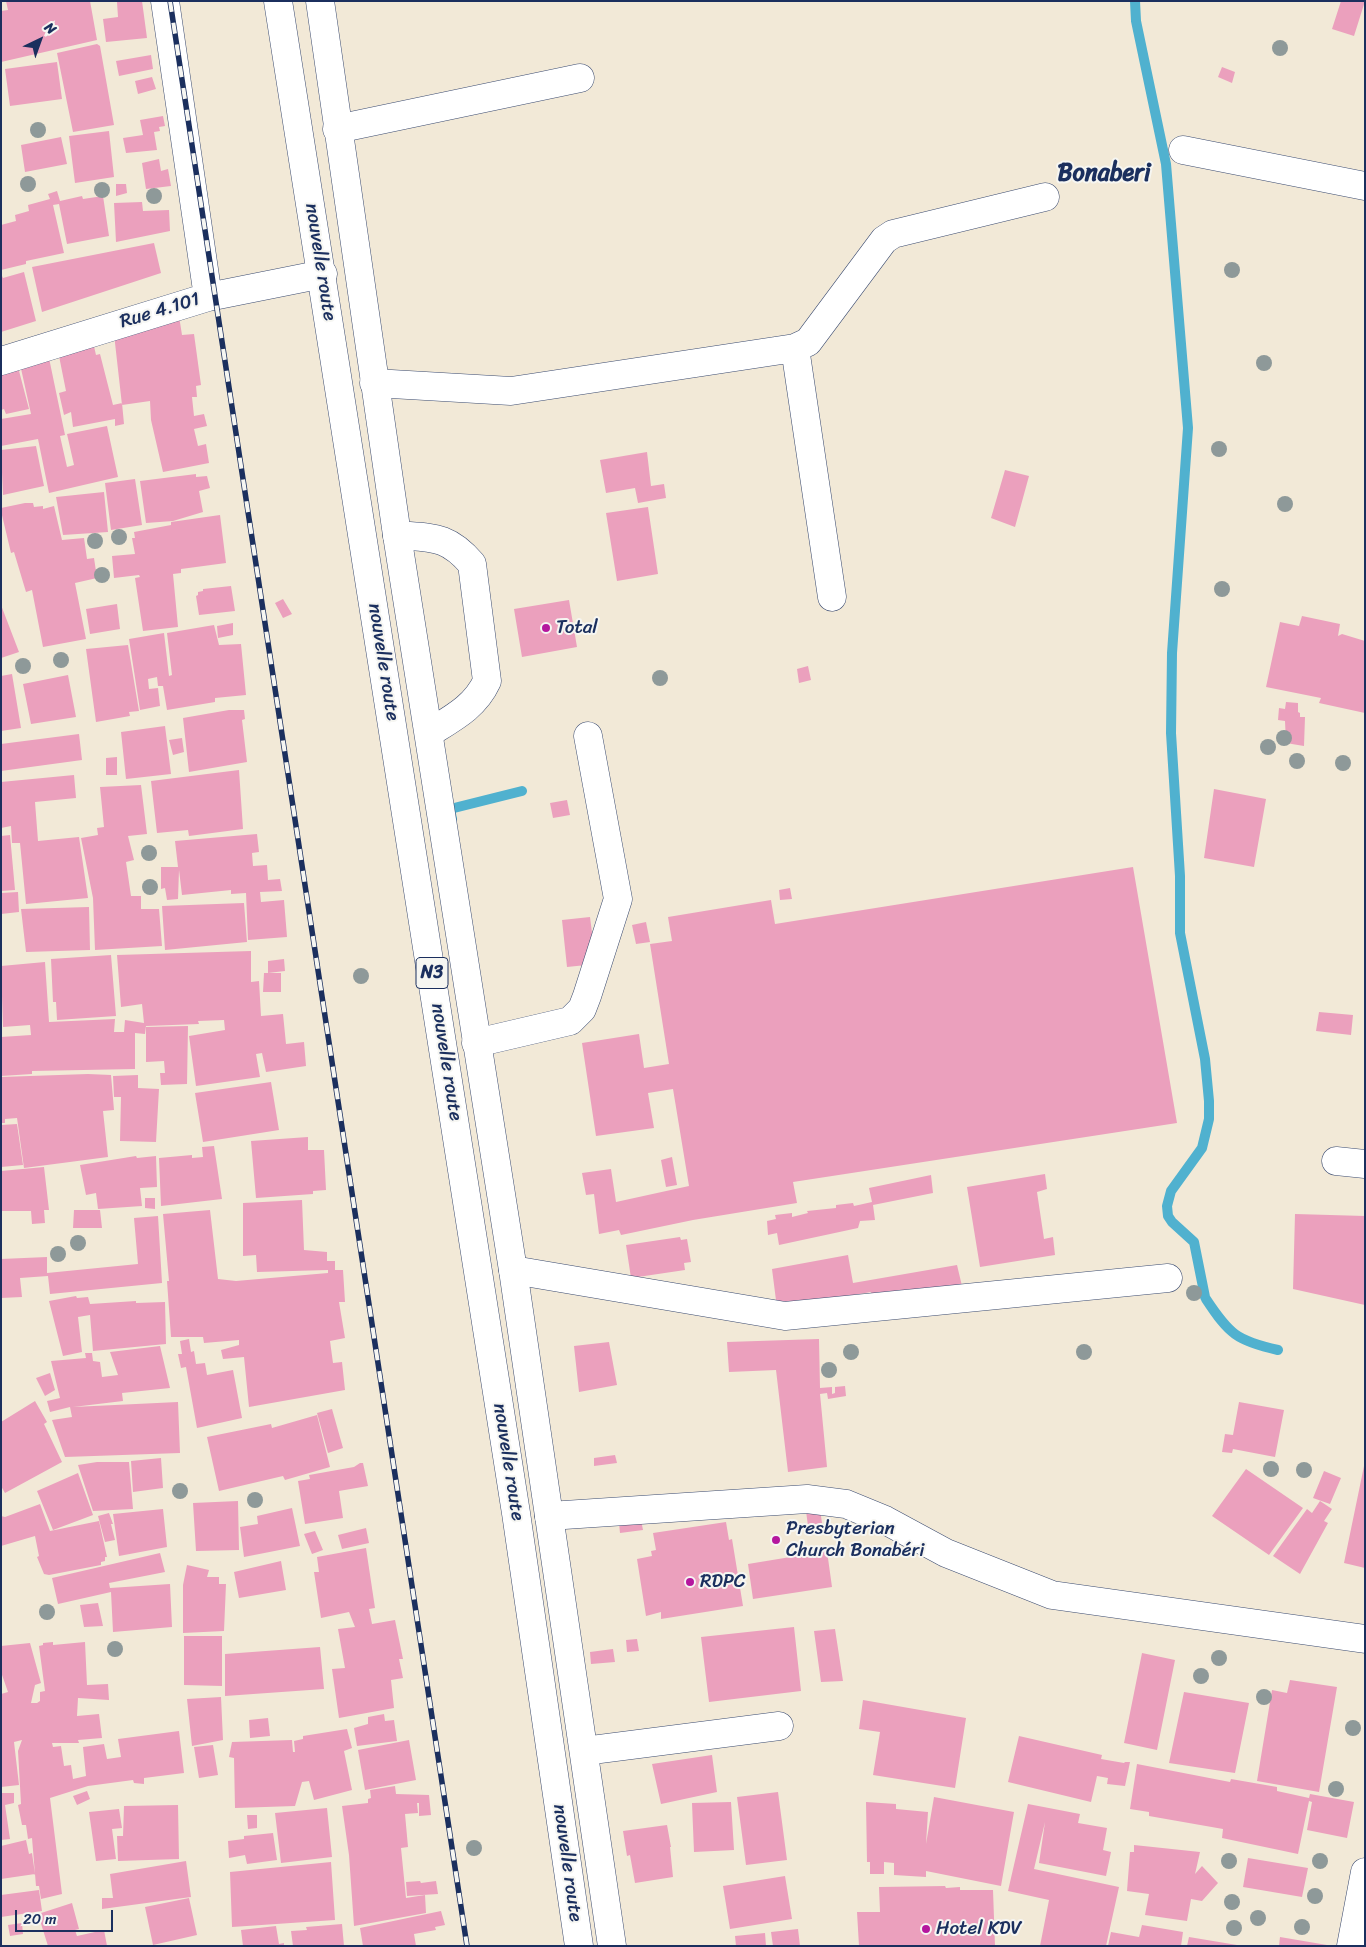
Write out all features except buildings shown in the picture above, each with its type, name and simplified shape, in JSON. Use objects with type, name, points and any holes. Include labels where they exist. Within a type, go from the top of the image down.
[{"type":"main road","points":[[165,1],[208,297]]},
{"type":"main road","name":"nouvelle route","points":[[278,1],[397,746],[516,1513],[579,1946]]},
{"type":"main road","name":"nouvelle route","points":[[320,1],[374,383],[513,1270],[612,1946]]},
{"type":"main road","points":[[337,129],[580,78]]},
{"type":"main road","points":[[1183,150],[1365,186]]},
{"type":"main road","points":[[374,383],[511,391],[795,348],[808,342],[884,240],[893,234],[1045,197]]},
{"type":"main road","name":"Rue 4.101","points":[[1,361],[208,297],[322,274]]},
{"type":"main road","points":[[795,348],[832,596]]},
{"type":"main road","points":[[397,535],[441,539],[461,551],[472,564],[487,680],[481,695],[466,709],[429,733]]},
{"type":"main road","points":[[476,1043],[570,1021],[582,1009],[587,996],[618,899],[588,736]]},
{"type":"main road","points":[[1336,1161],[1365,1164]]},
{"type":"main road","points":[[513,1270],[785,1316],[1168,1278]]},
{"type":"main road","points":[[549,1516],[807,1499],[846,1504],[885,1520],[946,1553],[1052,1594],[1365,1639]]},
{"type":"main road","points":[[584,1751],[779,1726]]},
{"type":"main road","points":[[1351,1946],[1365,1872]]},
{"type":"waterway","points":[[1135,1],[1136,21],[1166,164],[1188,428],[1172,653],[1171,733],[1180,876],[1180,933],[1205,1059],[1209,1101],[1209,1119],[1202,1148],[1171,1191],[1167,1206],[1168,1216],[1172,1222],[1194,1242],[1205,1297]]},
{"type":"waterway","points":[[452,819],[450,809],[522,791]]},
{"type":"waterway","points":[[1206,1299],[1221,1320],[1235,1334],[1253,1343],[1278,1350]]},
{"type":"railway","points":[[170,1],[467,1946]]},
{"type":"place","name":"Total","points":[[546,628]]},
{"type":"place","name":"Presbyterian Church Bonabéri","points":[[776,1540]]},
{"type":"place","name":"RDPC","points":[[690,1582]]},
{"type":"place","name":"Hotel KDV","points":[[926,1929]]},
{"type":"district","name":"Bonaberi","points":[[1104,174]]}]
